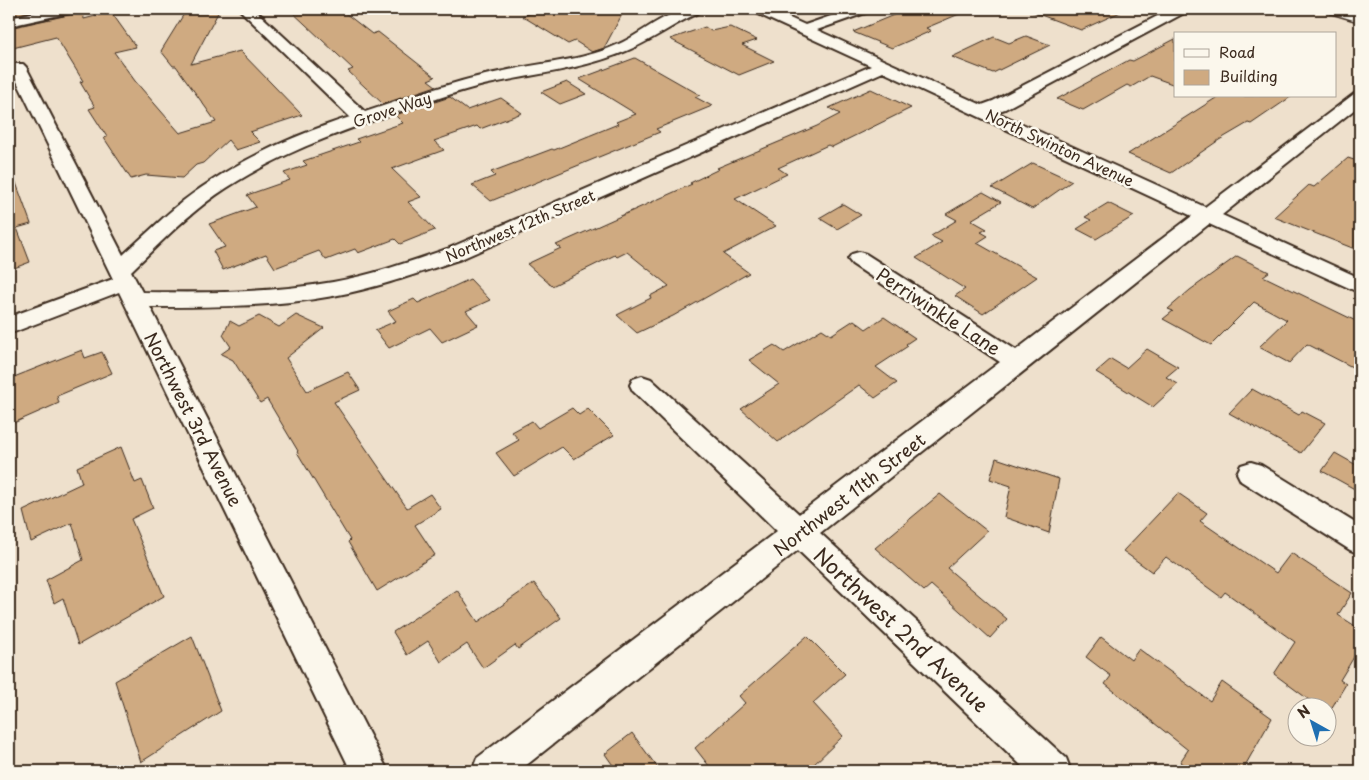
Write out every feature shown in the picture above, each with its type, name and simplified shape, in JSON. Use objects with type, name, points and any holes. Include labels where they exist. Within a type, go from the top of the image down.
[{"type":"street","points":[[9,22],[68,9]]},
{"type":"street","points":[[246,9],[362,119]]},
{"type":"street","name":"Grove Way","points":[[126,284],[189,206],[240,171],[295,142],[342,124],[483,80],[565,66],[602,56],[628,46],[672,19],[695,9]]},
{"type":"street","name":"North Swinton Avenue","points":[[759,9],[1360,286]]},
{"type":"street","points":[[805,30],[863,9]]},
{"type":"street","points":[[981,111],[999,105],[1181,9]]},
{"type":"street","points":[[1332,9],[1360,17]]},
{"type":"street","name":"Northwest 12th Street","points":[[9,326],[126,284],[249,298],[282,296],[348,286],[411,270],[454,254],[884,66]]},
{"type":"street","name":"Northwest 3rd Avenue","points":[[18,67],[370,771]]},
{"type":"street","name":"Northwest 11th Street","points":[[490,771],[1019,363],[1206,215],[1360,98]]},
{"type":"street","name":"Perriwinkle Lane","points":[[858,259],[1019,363]]},
{"type":"street","name":"Northwest 2nd Avenue","points":[[642,385],[1053,771]]},
{"type":"street","points":[[1250,473],[1360,541]]},
{"type":"building","points":[[9,9],[42,9],[9,16]]},
{"type":"building","points":[[77,9],[83,9],[84,19],[111,12],[136,47],[114,52],[135,81],[180,133],[216,122],[176,66],[173,66],[161,51],[187,9],[220,9],[191,64],[240,51],[302,115],[250,132],[260,142],[236,150],[228,140],[203,163],[196,165],[182,178],[146,175],[131,179],[104,138],[107,137],[89,109],[95,107],[80,82],[83,81],[56,37],[9,49],[9,28],[73,14]]},
{"type":"building","points":[[289,9],[340,9],[372,34],[378,32],[435,77],[428,80],[436,86],[383,104],[348,71],[353,69]]},
{"type":"building","points":[[546,9],[625,9],[604,48],[592,52],[575,41],[568,44],[522,16]]},
{"type":"building","points":[[908,9],[971,9],[926,28],[931,31],[892,48],[853,32]]},
{"type":"building","points":[[1030,9],[1127,9],[1081,30],[1030,11]]},
{"type":"building","points":[[705,27],[711,31],[730,27],[757,40],[742,45],[774,61],[739,75],[670,39]]},
{"type":"building","points":[[1026,36],[1050,45],[993,73],[952,57],[994,37],[1009,43]]},
{"type":"building","points":[[1174,40],[1174,85],[1150,76],[1131,87],[1127,85],[1083,110],[1057,99],[1129,60],[1133,61]]},
{"type":"building","points":[[635,58],[700,95],[695,97],[712,106],[656,129],[660,132],[491,201],[472,185],[495,176],[491,172],[552,149],[554,150],[618,124],[616,122],[636,114],[579,79]]},
{"type":"building","points":[[567,82],[586,94],[560,104],[541,92]]},
{"type":"building","points":[[871,89],[911,108],[832,147],[828,145],[778,168],[787,174],[735,199],[776,226],[723,254],[749,273],[673,316],[637,333],[617,315],[651,298],[650,296],[669,286],[627,252],[617,257],[615,255],[552,286],[527,264],[561,248],[556,245],[692,184],[690,183],[719,169],[717,168],[817,126],[840,114],[829,108]]},
{"type":"building","points":[[450,97],[467,110],[501,98],[522,113],[480,129],[477,126],[434,141],[444,150],[392,169],[421,197],[408,202],[435,230],[400,244],[395,239],[358,253],[355,249],[326,260],[319,251],[275,268],[266,254],[223,270],[213,251],[225,247],[209,224],[256,207],[247,195],[290,180],[284,173],[307,165],[303,161],[359,142],[356,139],[403,123],[395,115]]},
{"type":"building","points":[[1216,98],[1289,98],[1251,124],[1248,123],[1219,140],[1171,173],[1128,154]]},
{"type":"building","points":[[1348,158],[1360,162],[1360,251],[1274,217],[1309,185],[1314,187]]},
{"type":"building","points":[[1033,163],[1072,181],[1032,209],[992,188]]},
{"type":"building","points":[[11,169],[31,224],[17,228],[30,262],[9,270],[9,170]]},
{"type":"building","points":[[983,192],[1001,202],[971,220],[987,229],[981,232],[988,236],[977,243],[1037,277],[983,314],[955,296],[965,289],[916,258],[942,242],[931,236],[957,220],[946,214]]},
{"type":"building","points":[[1108,203],[1134,216],[1096,239],[1077,229],[1091,220],[1085,217]]},
{"type":"building","points":[[843,204],[861,215],[837,229],[819,218]]},
{"type":"building","points":[[1237,256],[1269,272],[1263,276],[1360,323],[1360,371],[1307,344],[1289,363],[1259,347],[1287,320],[1254,302],[1211,345],[1163,319],[1173,311],[1168,309],[1190,290]]},
{"type":"building","points":[[470,279],[490,300],[466,311],[478,325],[442,342],[430,328],[389,348],[375,330],[396,321],[388,311],[414,299],[418,303]]},
{"type":"building","points":[[296,315],[324,328],[286,358],[307,391],[348,372],[360,390],[334,402],[407,508],[430,494],[441,509],[415,525],[435,555],[377,591],[348,542],[350,540],[267,399],[260,403],[233,360],[221,354],[231,347],[223,335],[230,321],[239,326],[259,316],[279,327]]},
{"type":"building","points":[[884,317],[915,338],[906,344],[908,346],[876,367],[897,383],[875,398],[859,385],[778,442],[741,409],[779,384],[749,360],[774,345],[784,352],[822,329],[831,335],[854,320],[866,329]]},
{"type":"building","points":[[1147,349],[1178,367],[1166,377],[1178,384],[1153,407],[1096,372],[1111,359],[1126,368]]},
{"type":"building","points":[[82,350],[85,358],[102,352],[112,373],[57,396],[59,403],[9,425],[9,379]]},
{"type":"building","points":[[1252,389],[1299,415],[1302,411],[1325,423],[1301,453],[1229,413]]},
{"type":"building","points":[[572,408],[579,415],[588,409],[614,435],[574,459],[562,447],[514,476],[496,453],[519,440],[512,432],[532,421],[538,428]]},
{"type":"building","points":[[121,447],[135,483],[142,480],[153,508],[131,519],[164,596],[78,645],[63,598],[54,603],[46,580],[83,560],[72,523],[31,542],[23,511],[82,483],[77,467]]},
{"type":"building","points":[[1335,453],[1360,467],[1360,492],[1322,471]]},
{"type":"building","points":[[996,458],[1059,479],[1049,533],[1004,517],[1011,486],[990,479]]},
{"type":"building","points":[[1178,493],[1207,513],[1200,521],[1276,573],[1291,553],[1352,593],[1338,615],[1360,629],[1360,647],[1340,680],[1346,684],[1336,701],[1336,698],[1306,698],[1274,674],[1295,642],[1225,592],[1221,597],[1166,557],[1152,572],[1123,551]]},
{"type":"building","points":[[940,494],[987,531],[947,568],[1007,619],[990,638],[931,585],[924,591],[875,548]]},
{"type":"building","points":[[534,583],[561,618],[518,649],[515,645],[483,668],[467,644],[441,662],[428,641],[407,655],[393,632],[457,590],[478,622]]},
{"type":"building","points":[[192,636],[221,711],[141,762],[115,681]]},
{"type":"building","points":[[807,636],[845,674],[813,703],[843,736],[807,771],[713,771],[695,748],[745,703],[739,696]]},
{"type":"building","points":[[1101,637],[1131,660],[1139,649],[1210,701],[1222,682],[1272,718],[1242,771],[1191,771],[1180,762],[1188,750],[1105,684],[1111,676],[1086,657]]},
{"type":"building","points":[[632,733],[660,771],[617,771],[605,754]]}]
